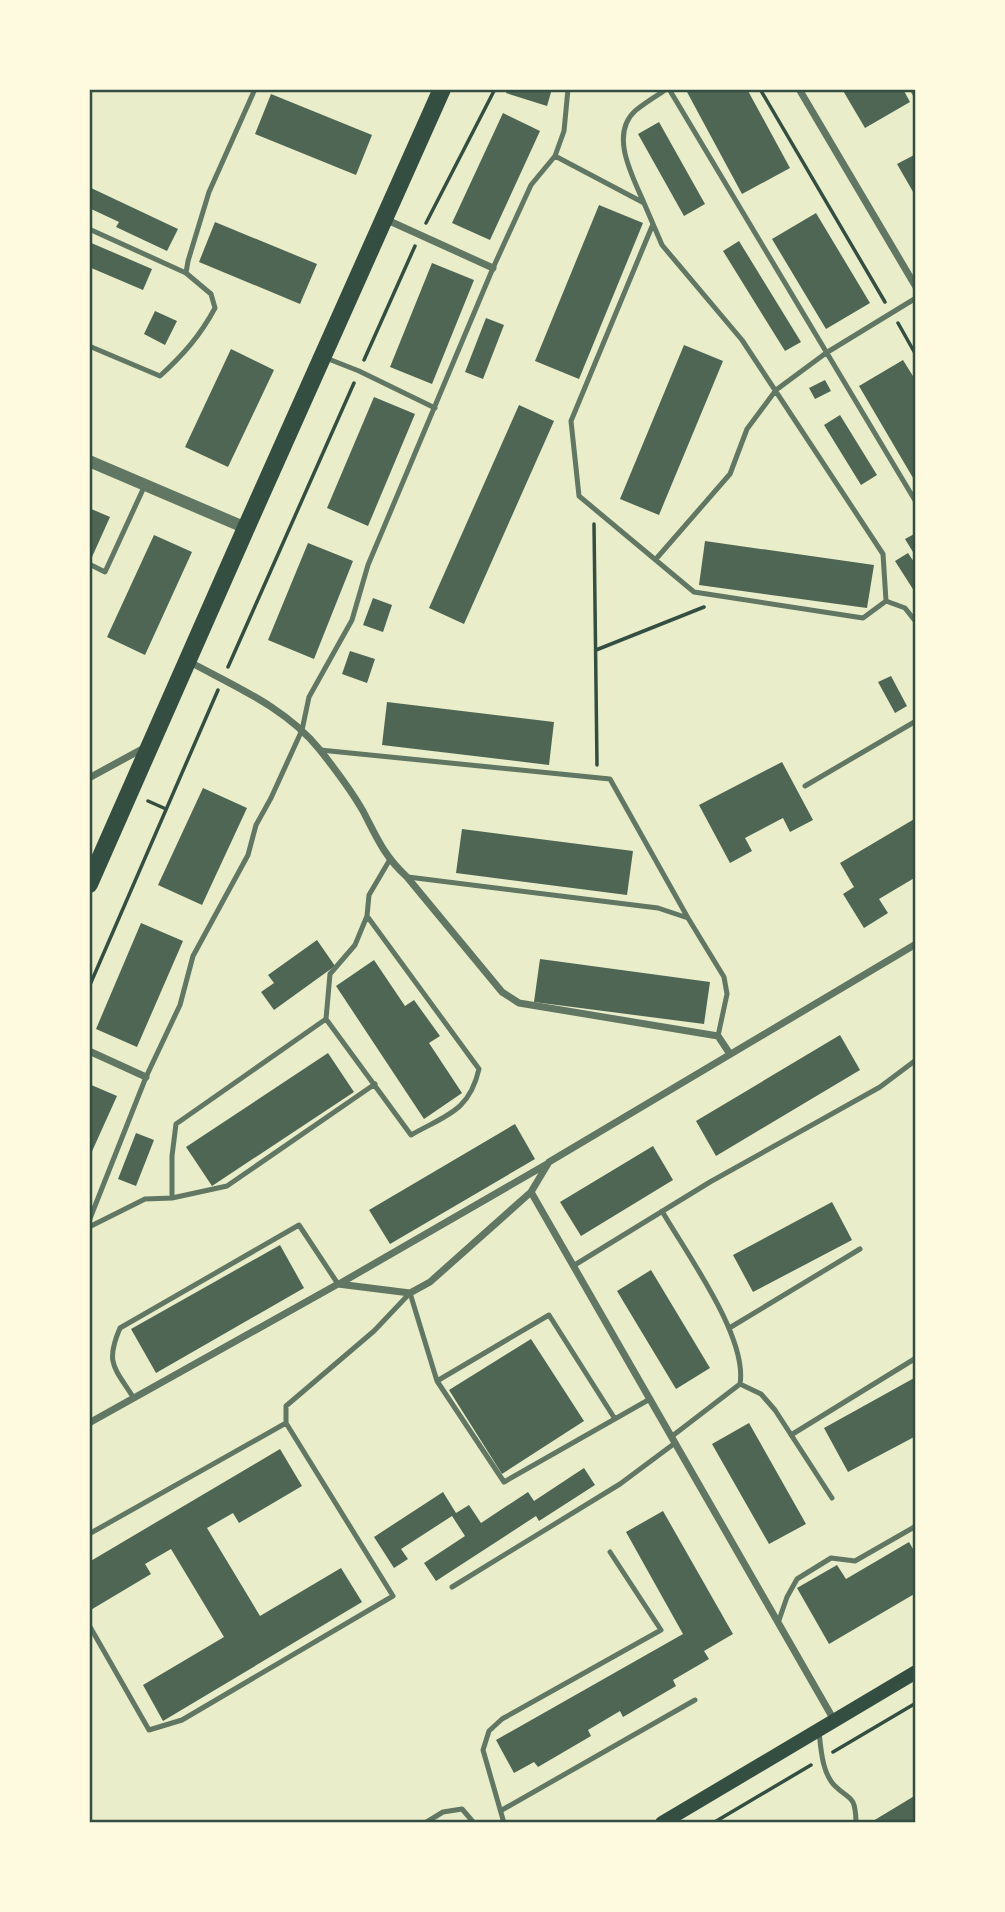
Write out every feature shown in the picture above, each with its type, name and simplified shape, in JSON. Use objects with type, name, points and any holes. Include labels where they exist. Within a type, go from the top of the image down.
[{"type":"highway","points":[[89,884],[443,89]]},
{"type":"main road","points":[[662,1823],[916,1672]]},
{"type":"street","points":[[799,89],[916,287]]},
{"type":"street","points":[[385,219],[493,268]]},
{"type":"street","points":[[89,461],[246,527]]},
{"type":"street","points":[[187,661],[266,704],[302,730],[320,750],[361,808],[389,861],[407,877],[502,992],[519,1003],[718,1036],[730,1054]]},
{"type":"street","points":[[89,778],[151,745]]},
{"type":"street","points":[[90,1421],[338,1284],[916,944]]},
{"type":"street","points":[[89,1051],[146,1077]]},
{"type":"street","points":[[338,1284],[410,1293],[430,1282],[531,1192],[549,1162]]},
{"type":"street","points":[[531,1192],[834,1720]]},
{"type":"lane","points":[[186,273],[209,192],[255,89]]},
{"type":"lane","points":[[89,1221],[146,1077],[180,1005],[193,956],[248,855],[256,825],[302,730],[309,697],[352,620],[368,565],[493,268],[531,185],[555,156],[564,131],[568,89]]},
{"type":"lane","points":[[886,601],[883,554],[742,340],[662,245],[627,164],[622,136],[633,113],[668,89],[916,502]]},
{"type":"lane","points":[[912,89],[916,96]]},
{"type":"lane","points":[[555,156],[644,203]]},
{"type":"lane","points":[[653,224],[571,421],[579,496],[694,592],[863,618],[886,601]]},
{"type":"lane","points":[[89,229],[186,273],[211,294],[215,308],[202,333],[186,353],[160,376],[89,346]]},
{"type":"lane","points":[[656,559],[730,474],[747,429],[776,390],[826,353],[916,298]]},
{"type":"lane","points":[[323,357],[359,371],[435,408]]},
{"type":"lane","points":[[89,565],[105,572],[145,485]]},
{"type":"lane","points":[[886,601],[905,608],[916,622]]},
{"type":"lane","points":[[805,786],[916,721]]},
{"type":"lane","points":[[320,750],[610,779],[724,977],[727,994],[718,1036]]},
{"type":"lane","points":[[366,916],[479,1069],[475,1089],[462,1106],[411,1135],[326,1019],[330,974],[355,945],[366,916],[369,895],[389,861]]},
{"type":"lane","points":[[407,877],[658,908],[688,918]]},
{"type":"lane","points":[[172,1198],[172,1156],[176,1124],[326,1019]]},
{"type":"lane","points":[[573,1266],[880,1087],[916,1060]]},
{"type":"lane","points":[[89,1227],[145,1199],[172,1198],[227,1186],[375,1084]]},
{"type":"lane","points":[[452,1587],[620,1484],[740,1384],[743,1370],[731,1327],[662,1212]]},
{"type":"lane","points":[[133,1397],[112,1363],[112,1348],[120,1328],[299,1225],[338,1284]]},
{"type":"lane","points":[[731,1327],[860,1250]]},
{"type":"lane","points":[[89,1625],[149,1730],[182,1720],[393,1596],[286,1423],[286,1406],[374,1331],[410,1293],[437,1381],[504,1482],[650,1399]]},
{"type":"lane","points":[[437,1381],[549,1315],[615,1419]]},
{"type":"lane","points":[[791,1435],[916,1357]]},
{"type":"lane","points":[[740,1384],[761,1394],[832,1498]]},
{"type":"lane","points":[[89,1534],[286,1423]]},
{"type":"lane","points":[[778,1623],[797,1579],[831,1558],[855,1561],[916,1526]]},
{"type":"lane","points":[[504,1823],[483,1749],[489,1731],[502,1719],[661,1630],[610,1552]]},
{"type":"lane","points":[[502,1810],[695,1700]]},
{"type":"lane","points":[[818,1729],[822,1759],[833,1784],[853,1801],[856,1821],[853,1823]]},
{"type":"lane","points":[[425,1823],[443,1812],[462,1809],[474,1823]]},
{"type":"path","points":[[89,987],[420,235],[495,89]]},
{"type":"path","points":[[760,89],[916,355]]},
{"type":"path","points":[[593,508],[597,778]]},
{"type":"path","points":[[596,650],[730,597]]},
{"type":"path","points":[[148,801],[166,809]]},
{"type":"building","points":[[507,89],[552,89],[547,106],[506,93]]},
{"type":"building","points":[[693,89],[747,89],[790,168],[742,194],[687,92]]},
{"type":"building","points":[[842,89],[903,89],[910,102],[865,128]]},
{"type":"building","points":[[271,94],[372,135],[356,175],[255,134]]},
{"type":"building","points":[[503,113],[540,131],[490,240],[452,223]]},
{"type":"building","points":[[659,122],[705,204],[684,216],[638,134]]},
{"type":"building","points":[[916,154],[916,197],[897,164]]},
{"type":"building","points":[[89,187],[178,229],[167,251],[116,227],[119,222],[89,208]]},
{"type":"building","points":[[599,205],[643,223],[579,379],[535,361]]},
{"type":"building","points":[[816,213],[870,303],[826,329],[772,239]]},
{"type":"building","points":[[215,222],[317,264],[300,304],[199,262]]},
{"type":"building","points":[[739,241],[801,342],[785,351],[723,251]]},
{"type":"building","points":[[89,242],[152,269],[143,290],[89,267]]},
{"type":"building","points":[[432,263],[474,280],[432,384],[390,367]]},
{"type":"building","points":[[155,311],[177,321],[165,345],[144,334]]},
{"type":"building","points":[[486,318],[504,325],[483,379],[465,372]]},
{"type":"building","points":[[684,345],[723,361],[659,515],[620,499]]},
{"type":"building","points":[[231,349],[274,370],[228,467],[185,447]]},
{"type":"building","points":[[903,360],[916,381],[916,483],[859,386]]},
{"type":"building","points":[[825,380],[831,391],[815,399],[809,388]]},
{"type":"building","points":[[374,397],[415,414],[368,526],[327,508]]},
{"type":"building","points":[[519,405],[554,421],[464,624],[429,608]]},
{"type":"building","points":[[840,415],[877,475],[861,485],[824,425]]},
{"type":"building","points":[[89,508],[110,517],[92,557],[89,556]]},
{"type":"building","points":[[916,533],[916,557],[905,539]]},
{"type":"building","points":[[154,535],[192,552],[145,655],[107,637]]},
{"type":"building","points":[[705,541],[874,565],[867,608],[699,585]]},
{"type":"building","points":[[308,543],[353,561],[314,659],[268,640]]},
{"type":"building","points":[[908,553],[916,565],[916,594],[895,561]]},
{"type":"building","points":[[373,598],[392,605],[383,632],[363,625]]},
{"type":"building","points":[[350,651],[375,659],[367,683],[342,674]]},
{"type":"building","points":[[891,676],[907,706],[895,713],[878,682]]},
{"type":"building","points":[[387,702],[554,722],[549,765],[382,745]]},
{"type":"building","points":[[782,762],[813,820],[790,832],[783,818],[745,838],[752,851],[730,863],[699,805]]},
{"type":"building","points":[[203,788],[247,808],[202,905],[158,885]]},
{"type":"building","points":[[916,818],[916,877],[879,899],[888,913],[864,928],[843,894],[854,887],[840,863]]},
{"type":"building","points":[[462,829],[633,851],[627,895],[456,873]]},
{"type":"building","points":[[141,923],[183,941],[137,1047],[96,1029]]},
{"type":"building","points":[[317,940],[335,966],[274,1010],[261,992],[274,983],[268,975]]},
{"type":"building","points":[[540,959],[710,982],[704,1024],[534,1002]]},
{"type":"building","points":[[374,960],[405,1006],[414,1000],[440,1036],[429,1043],[462,1093],[424,1119],[336,986]]},
{"type":"building","points":[[840,1035],[860,1070],[716,1156],[696,1121]]},
{"type":"building","points":[[328,1053],[354,1092],[212,1186],[186,1147]]},
{"type":"building","points":[[89,1084],[117,1096],[89,1158]]},
{"type":"building","points":[[515,1124],[535,1159],[390,1244],[369,1210]]},
{"type":"building","points":[[136,1133],[154,1140],[136,1186],[118,1179]]},
{"type":"building","points":[[653,1146],[673,1180],[581,1236],[560,1202]]},
{"type":"building","points":[[832,1202],[852,1240],[753,1292],[733,1255]]},
{"type":"building","points":[[280,1245],[304,1288],[156,1373],[131,1329]]},
{"type":"building","points":[[651,1270],[710,1368],[676,1389],[617,1291]]},
{"type":"building","points":[[531,1339],[584,1421],[502,1474],[449,1390]]},
{"type":"building","points":[[916,1377],[916,1436],[848,1472],[824,1428]]},
{"type":"building","points":[[749,1423],[806,1524],[769,1544],[712,1444]]},
{"type":"building","points":[[280,1449],[302,1486],[239,1523],[233,1513],[207,1528],[260,1616],[341,1568],[362,1602],[163,1721],[143,1685],[224,1637],[171,1549],[145,1564],[151,1574],[89,1611],[89,1562]]},
{"type":"building","points":[[584,1468],[595,1485],[539,1521],[536,1516],[436,1581],[424,1563],[465,1536],[452,1516],[401,1549],[408,1559],[394,1568],[374,1537],[443,1492],[456,1513],[469,1505],[481,1523],[528,1492],[534,1501]]},
{"type":"building","points":[[663,1511],[733,1634],[704,1651],[709,1659],[673,1680],[676,1686],[623,1717],[620,1711],[588,1730],[591,1736],[538,1767],[534,1762],[514,1773],[496,1740],[683,1634],[626,1532]]},
{"type":"building","points":[[909,1542],[916,1554],[916,1593],[829,1644],[797,1588],[837,1565],[846,1579]]},
{"type":"building","points":[[916,1795],[916,1823],[874,1823],[873,1821]]}]
